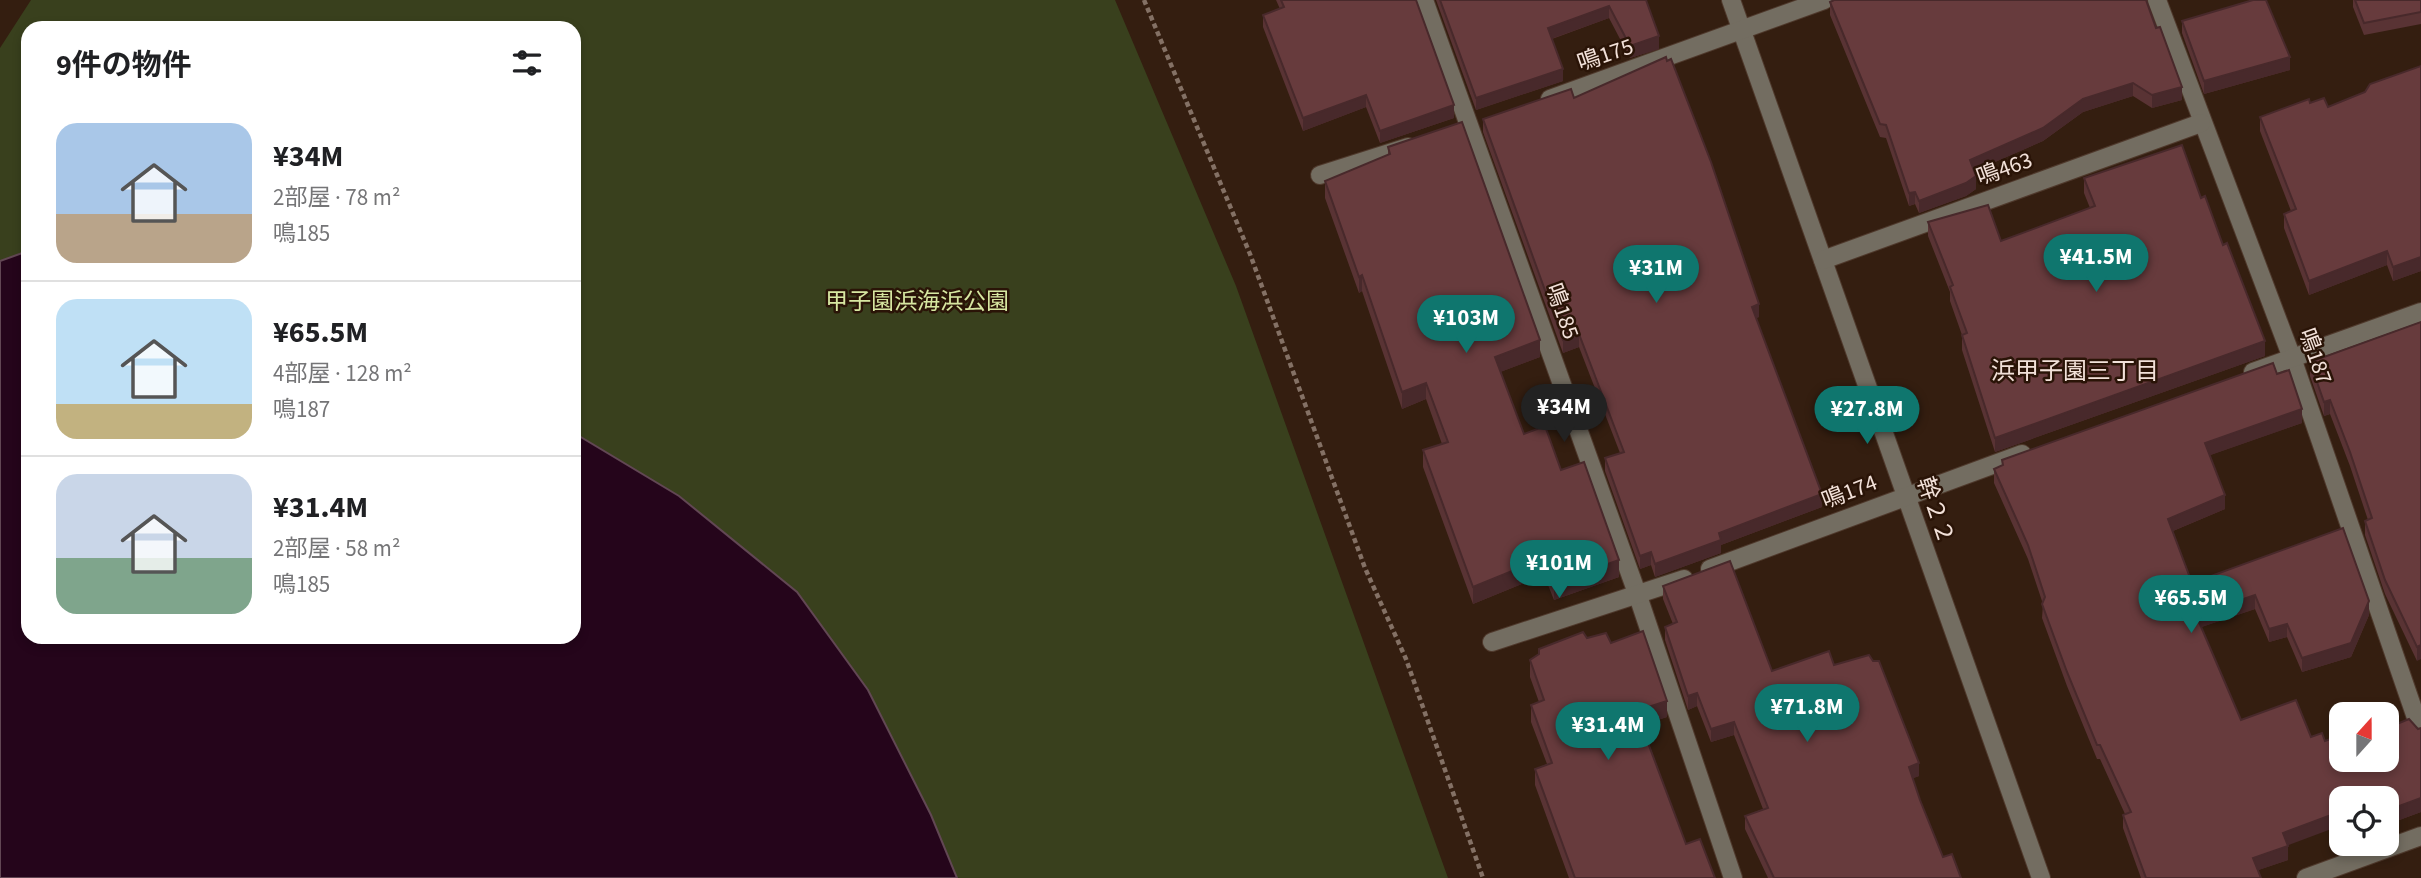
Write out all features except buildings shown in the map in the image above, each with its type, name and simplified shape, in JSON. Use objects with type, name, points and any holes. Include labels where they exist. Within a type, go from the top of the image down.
[{"type":"street","name":"鳴185","points":[[1424,0],[1478,124],[1733,878]]},
{"type":"street","name":"幹２２","points":[[1731,0],[2041,878]]},
{"type":"street","name":"鳴175","points":[[1536,104],[1824,0]]},
{"type":"street","name":"鳴187","points":[[2157,0],[2291,358],[2421,732]]},
{"type":"street","name":"鳴463","points":[[1823,260],[2201,123]]},
{"type":"street","points":[[1446,135],[1478,124]]},
{"type":"street","points":[[1320,175],[1421,143]]},
{"type":"street","points":[[2240,376],[2421,312]]},
{"type":"street","name":"鳴174","points":[[1492,642],[1638,596],[2034,450]]},
{"type":"street","points":[[2306,878],[2421,836]]},
{"type":"path","points":[[1144,0],[1250,254],[1365,568],[1406,659],[1483,878]]},
{"type":"green space","name":"甲子園浜海浜公園","points":[[31,0],[1115,0],[1236,286],[1448,878],[957,878],[931,815],[868,690],[797,592],[679,496],[581,437],[581,21],[21,21],[21,254],[0,261],[0,48]]},
{"type":"shaded area","points":[[21,254],[21,644],[581,644],[581,437],[679,496],[797,592],[868,690],[931,815],[957,878],[0,878],[0,261]]},
{"type":"district","name":"浜甲子園三丁目","points":[[2075,371]]}]
